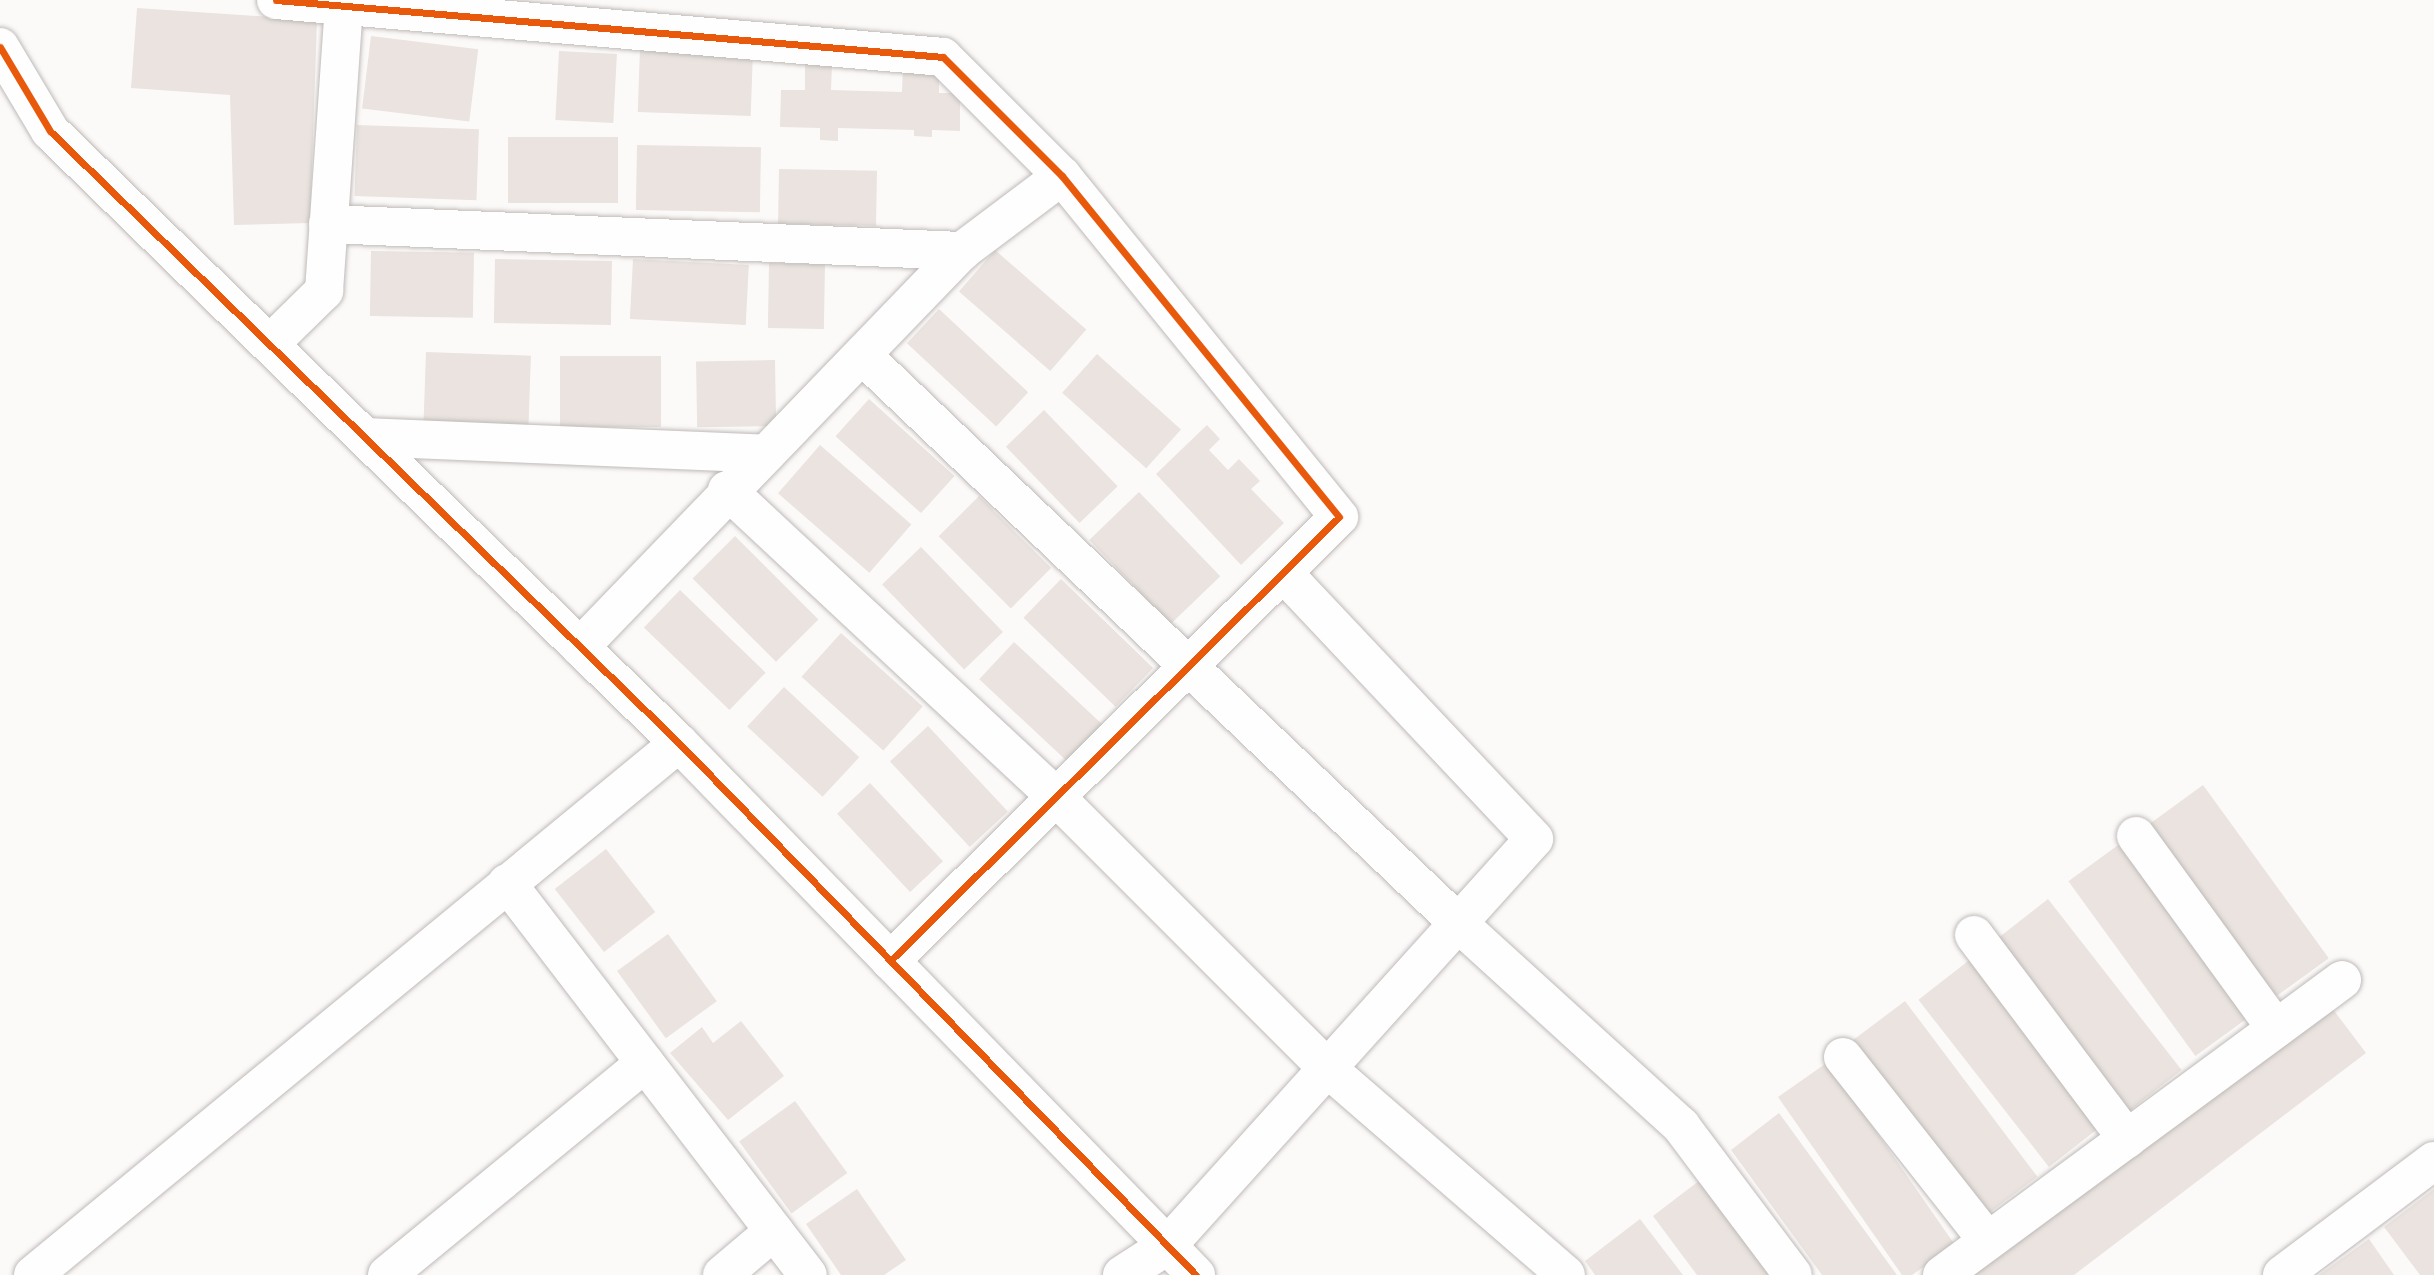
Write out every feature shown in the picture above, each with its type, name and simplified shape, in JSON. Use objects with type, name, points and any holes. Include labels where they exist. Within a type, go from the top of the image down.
[{"type":"street","points":[[276,0],[943,57],[1062,176],[1339,517],[890,961]]},
{"type":"street","points":[[270,344],[324,291],[344,5]]},
{"type":"street","points":[[0,47],[50,131],[679,743],[1196,1275]]},
{"type":"street","points":[[580,648],[727,490],[766,454],[962,251],[1062,176]]},
{"type":"street","points":[[328,224],[962,251]]},
{"type":"street","points":[[862,355],[1458,923],[1681,1126],[1793,1275]]},
{"type":"street","points":[[365,437],[766,454]]},
{"type":"street","points":[[727,490],[1056,797],[1327,1068],[1566,1275]]},
{"type":"street","points":[[1122,1275],[1167,1246],[1534,839],[1283,573]]},
{"type":"street","points":[[33,1275],[679,743]]},
{"type":"street","points":[[2136,836],[2276,1029]]},
{"type":"street","points":[[507,883],[808,1275]]},
{"type":"street","points":[[1974,934],[2127,1139]]},
{"type":"street","points":[[1942,1275],[2342,979]]},
{"type":"street","points":[[1843,1057],[1988,1241]]},
{"type":"street","points":[[387,1275],[645,1063]]},
{"type":"street","points":[[2282,1275],[2434,1161]]},
{"type":"street","points":[[722,1275],[774,1231]]},
{"type":"building","points":[[137,8],[317,20],[310,223],[234,225],[230,95],[131,88]]},
{"type":"building","points":[[371,36],[478,49],[469,122],[362,108]]},
{"type":"building","points":[[640,48],[753,52],[751,116],[638,112]]},
{"type":"building","points":[[559,51],[617,54],[613,123],[555,120]]},
{"type":"building","points":[[805,64],[832,65],[831,90],[902,92],[903,66],[939,67],[939,93],[960,93],[960,131],[932,130],[932,137],[914,136],[914,130],[838,128],[838,141],[820,140],[820,128],[780,127],[781,90],[805,90]]},
{"type":"building","points":[[357,125],[479,129],[476,200],[355,196]]},
{"type":"building","points":[[508,137],[618,137],[618,203],[508,203]]},
{"type":"building","points":[[637,145],[761,147],[760,212],[636,210]]},
{"type":"building","points":[[779,169],[877,171],[876,226],[778,224]]},
{"type":"building","points":[[995,250],[1086,329],[1050,371],[959,292]]},
{"type":"building","points":[[371,251],[474,253],[473,318],[370,316]]},
{"type":"building","points":[[495,259],[612,261],[611,325],[494,323]]},
{"type":"building","points":[[633,259],[749,265],[746,325],[630,319]]},
{"type":"building","points":[[769,263],[825,264],[824,329],[768,328]]},
{"type":"building","points":[[939,309],[1028,392],[996,427],[907,343]]},
{"type":"building","points":[[426,352],[531,356],[528,427],[424,423]]},
{"type":"building","points":[[1097,354],[1181,430],[1146,468],[1062,393]]},
{"type":"building","points":[[560,356],[661,356],[661,427],[560,427]]},
{"type":"building","points":[[775,360],[776,426],[697,427],[696,361]]},
{"type":"building","points":[[869,399],[954,476],[921,513],[836,436]]},
{"type":"building","points":[[1044,410],[1118,486],[1080,523],[1006,447]]},
{"type":"building","points":[[1207,425],[1220,439],[1209,450],[1228,470],[1239,459],[1260,481],[1251,489],[1284,523],[1241,565],[1156,474]]},
{"type":"building","points":[[820,445],[911,524],[869,573],[778,493]]},
{"type":"building","points":[[1139,492],[1220,576],[1171,624],[1089,540]]},
{"type":"building","points":[[979,496],[1051,568],[1011,608],[939,536]]},
{"type":"building","points":[[735,536],[818,619],[776,662],[693,578]]},
{"type":"building","points":[[921,547],[1003,632],[964,669],[882,585]]},
{"type":"building","points":[[1061,579],[1153,668],[1116,707],[1023,618]]},
{"type":"building","points":[[680,590],[766,673],[729,710],[644,627]]},
{"type":"building","points":[[841,633],[923,707],[883,750],[802,677]]},
{"type":"building","points":[[1014,642],[1103,725],[1068,763],[979,679]]},
{"type":"building","points":[[784,687],[859,757],[823,797],[747,726]]},
{"type":"building","points":[[928,726],[1008,812],[970,847],[890,761]]},
{"type":"building","points":[[870,783],[943,861],[910,892],[837,814]]},
{"type":"building","points":[[2203,785],[2329,958],[2275,998],[2149,824]]},
{"type":"building","points":[[2121,843],[2248,1018],[2195,1056],[2068,881]]},
{"type":"building","points":[[606,849],[655,912],[604,952],[555,889]]},
{"type":"building","points":[[2048,899],[2182,1070],[2127,1112],[1994,941]]},
{"type":"building","points":[[668,934],[717,1001],[666,1038],[617,971]]},
{"type":"building","points":[[1972,958],[2103,1125],[2049,1167],[1918,1000]]},
{"type":"building","points":[[2326,1000],[2366,1053],[2074,1275],[1965,1275]]},
{"type":"building","points":[[1905,1001],[2037,1177],[1985,1216],[1853,1040]]},
{"type":"building","points":[[741,1021],[784,1076],[728,1120],[670,1053],[702,1027],[713,1043]]},
{"type":"building","points":[[1828,1062],[1955,1245],[1912,1275],[1902,1275],[1778,1097]]},
{"type":"building","points":[[795,1101],[847,1173],[791,1214],[739,1142]]},
{"type":"building","points":[[1779,1113],[1897,1275],[1822,1275],[1731,1150]]},
{"type":"building","points":[[1704,1177],[1777,1275],[1697,1275],[1653,1216]]},
{"type":"building","points":[[857,1189],[906,1260],[884,1275],[841,1275],[806,1224]]},
{"type":"building","points":[[2434,1189],[2434,1275],[2420,1275],[2384,1227]]},
{"type":"building","points":[[1640,1219],[1683,1275],[1595,1275],[1585,1261]]},
{"type":"building","points":[[2369,1239],[2394,1275],[2319,1275]]},
{"type":"cycle path","points":[[276,0],[943,57],[1062,176],[1339,517],[890,961]]},
{"type":"cycle path","points":[[0,47],[50,131],[679,743],[1196,1275]]}]
